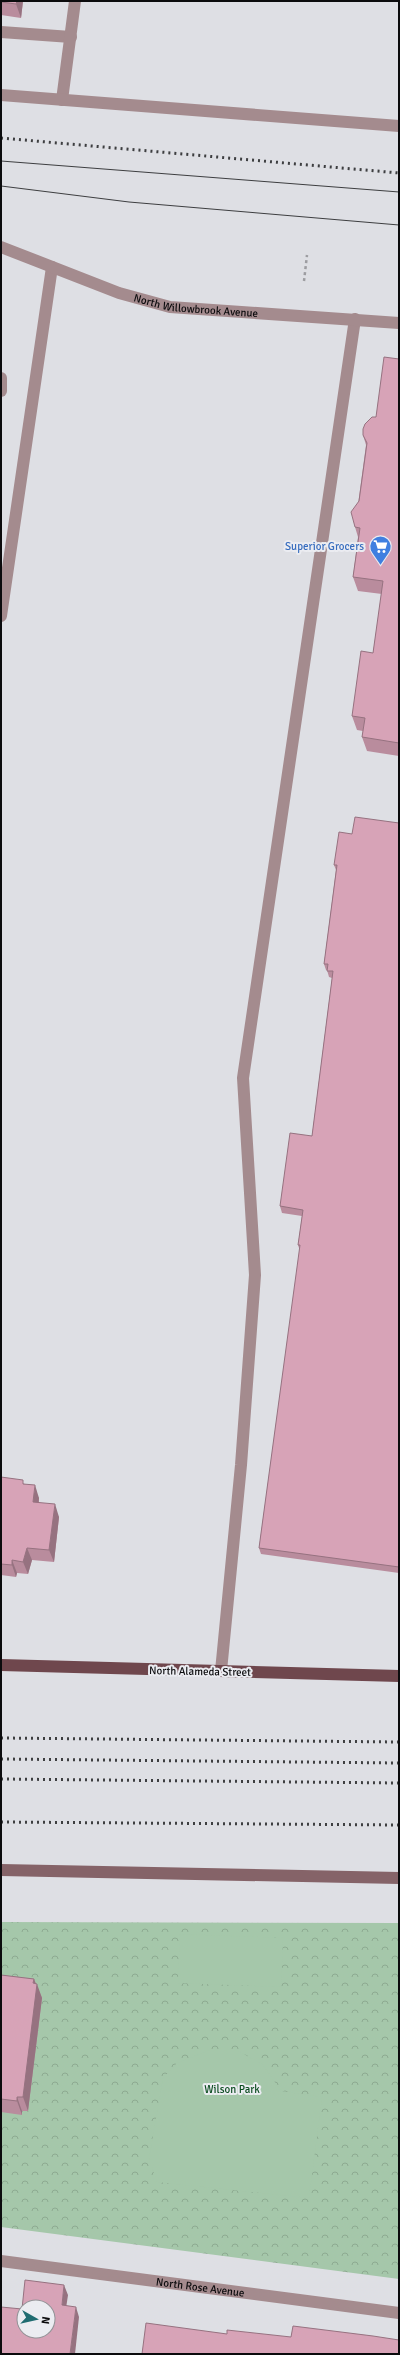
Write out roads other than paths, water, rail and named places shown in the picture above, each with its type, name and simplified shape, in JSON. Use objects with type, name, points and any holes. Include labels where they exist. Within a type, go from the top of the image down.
[{"type":"main road","name":"North Alameda Street","points":[[1,1666],[399,1676]]},
{"type":"street","points":[[62,100],[75,1]]},
{"type":"street","points":[[1,32],[71,37]]},
{"type":"street","points":[[1,95],[399,126]]},
{"type":"street","name":"North Willowbrook Avenue","points":[[1,247],[119,293],[170,307],[399,323]]},
{"type":"street","points":[[1,616],[52,266]]},
{"type":"street","points":[[221,1671],[241,1458],[255,1275],[243,1078],[355,319]]},
{"type":"street","points":[[1,378],[1,391]]},
{"type":"street","points":[[1,1870],[399,1878]]},
{"type":"street","name":"North Rose Avenue","points":[[1,2261],[399,2313]]},
{"type":"tram line","points":[[1,161],[399,192]]},
{"type":"tram line","points":[[1,186],[129,202],[399,225]]},
{"type":"railway","points":[[1,138],[399,173]]},
{"type":"railway","points":[[1,1738],[399,1742]]},
{"type":"railway","points":[[1,1759],[399,1763]]},
{"type":"railway","points":[[1,1779],[399,1783]]},
{"type":"railway","points":[[1,1822],[399,1825]]},
{"type":"place","name":"Superior Grocers","points":[[380,566]]},
{"type":"park label","name":"Wilson Park","points":[[232,2089]]}]
